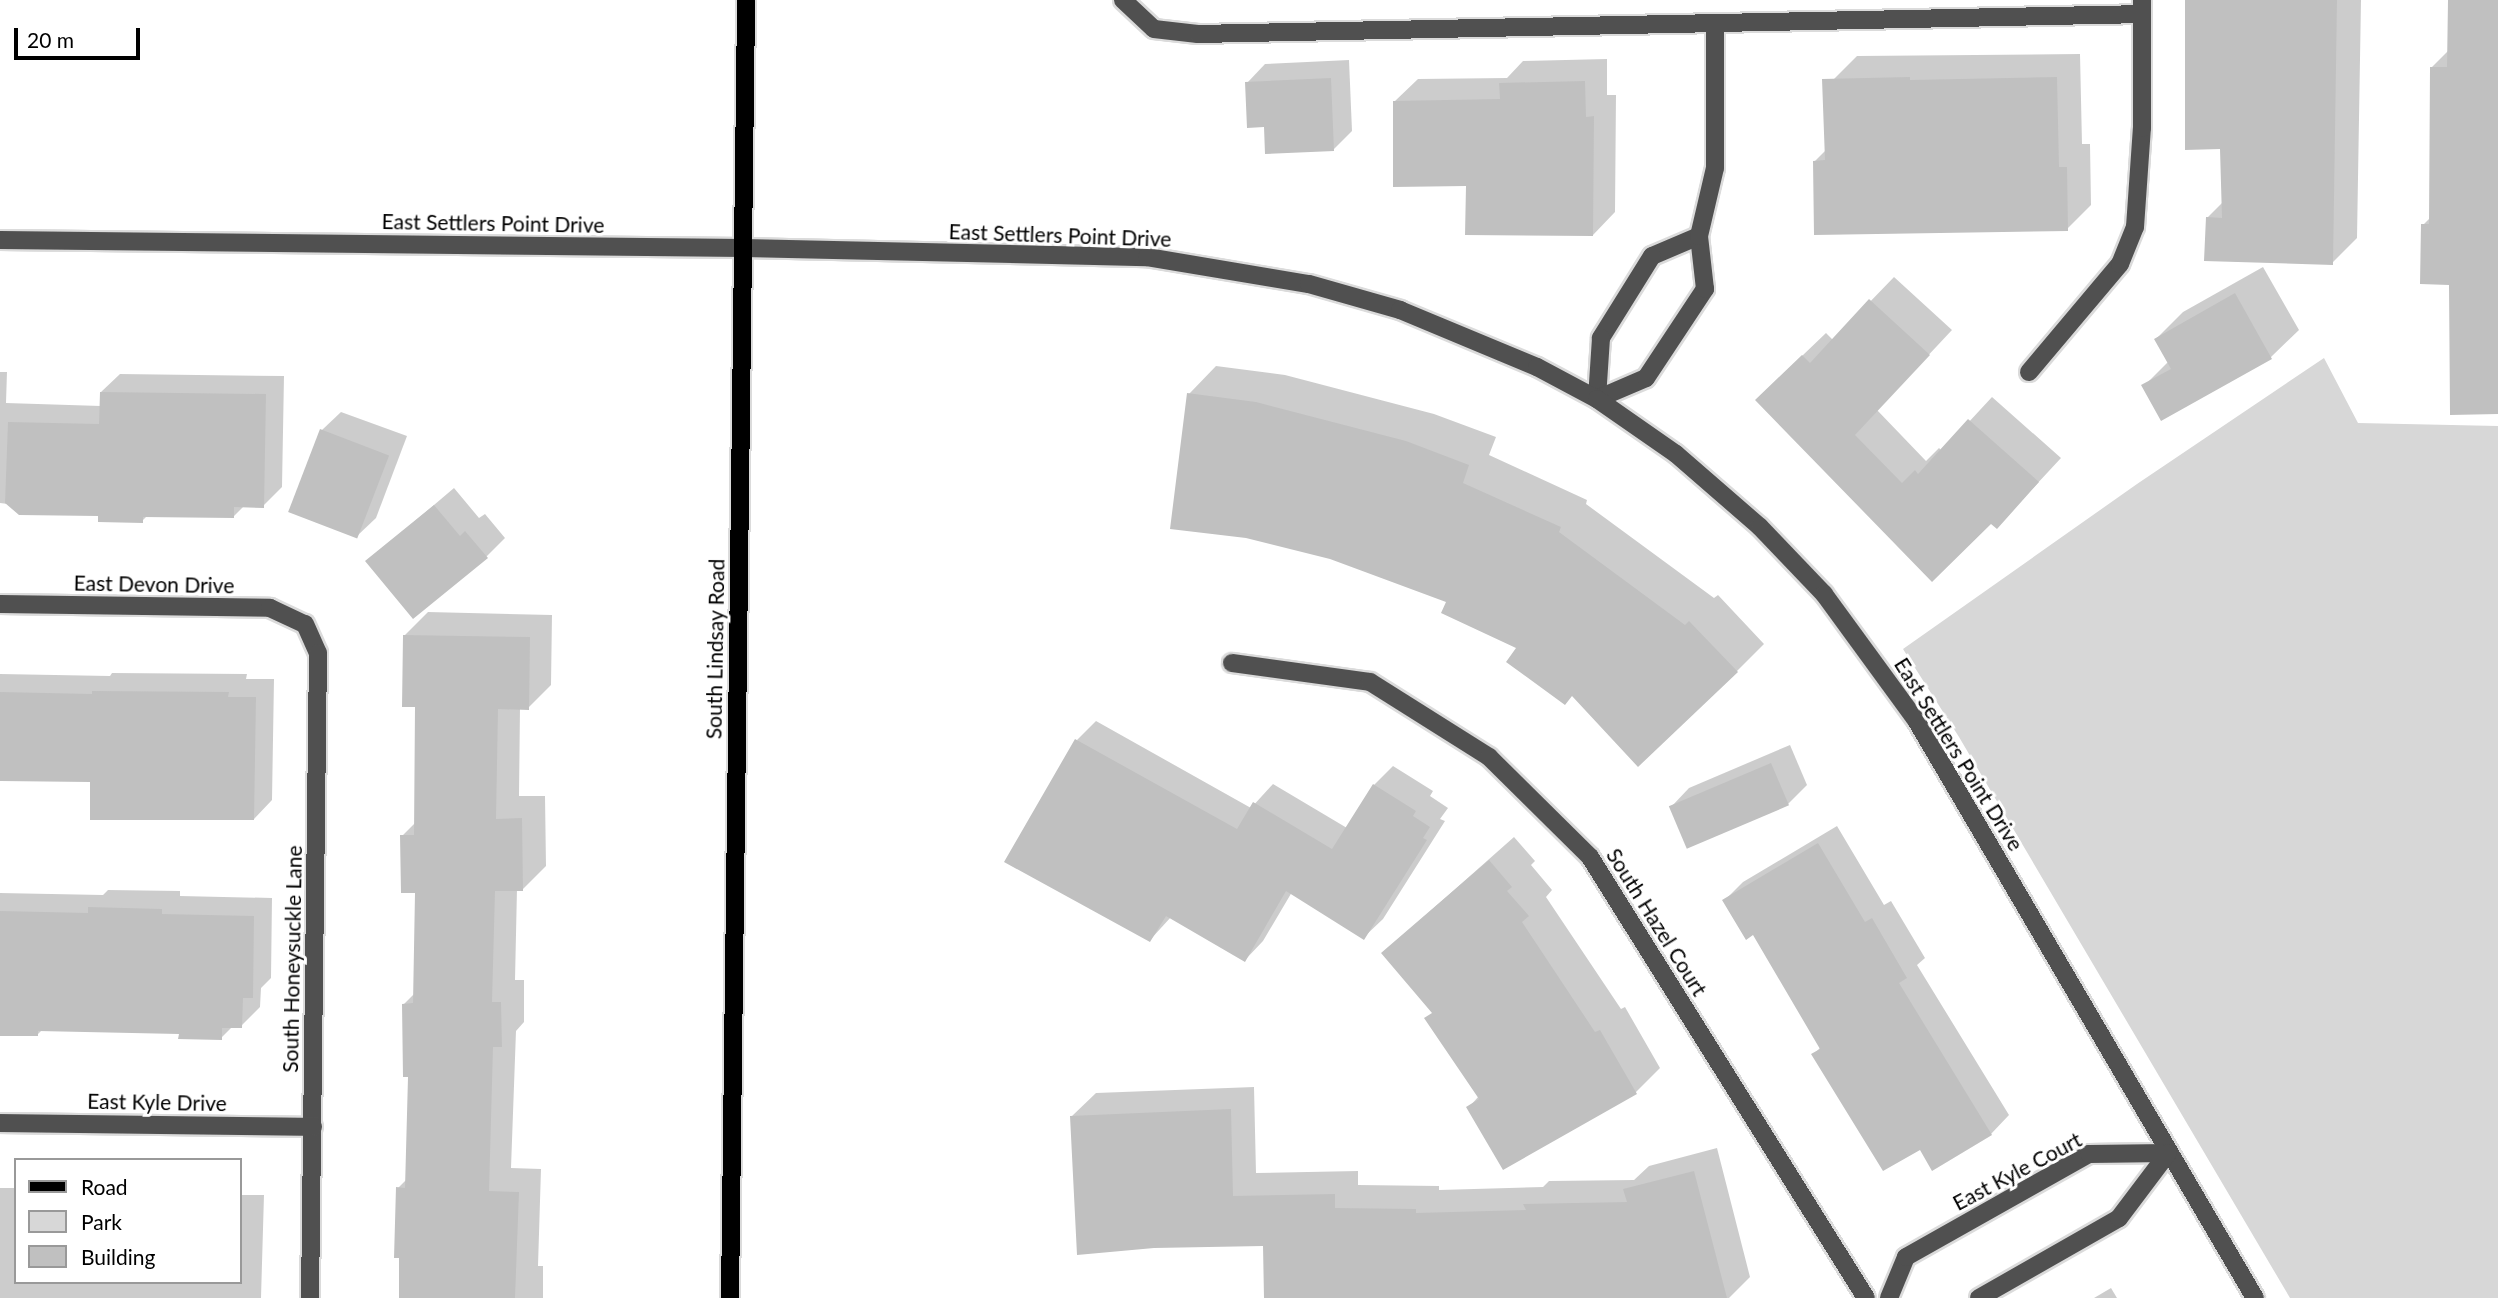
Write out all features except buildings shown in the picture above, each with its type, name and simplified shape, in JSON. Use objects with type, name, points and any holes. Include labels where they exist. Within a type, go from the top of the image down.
[{"type":"main road","name":"South Lindsay Road","points":[[730,1298],[746,0]]},
{"type":"street","points":[[1123,0],[1154,29],[1198,34],[1715,24],[2142,7],[2142,128],[2135,227],[2120,264],[2029,372]]},
{"type":"street","points":[[1699,236],[1652,256],[1601,338],[1597,399],[1646,378],[1705,289],[1699,236],[1715,168],[1715,24]]},
{"type":"street","name":"East Settlers Point Drive","points":[[0,240],[744,248],[1147,257],[1309,284],[1400,310],[1536,367],[1597,399],[1676,454],[1760,527],[1824,594],[1916,720],[2255,1298]]},
{"type":"street","name":"East Devon Drive","points":[[0,604],[270,608],[305,624]]},
{"type":"street","name":"South Honeysuckle Lane","points":[[305,624],[318,653],[310,1298]]},
{"type":"street","name":"South Hazel Court","points":[[1232,663],[1370,682],[1489,757],[1590,857],[1866,1298]]},
{"type":"street","name":"East Kyle Drive","points":[[0,1123],[313,1128]]},
{"type":"street","points":[[1979,1298],[2119,1218],[2168,1153]]},
{"type":"street","name":"East Kyle Court","points":[[1889,1298],[1906,1257],[2089,1154],[2168,1153]]},
{"type":"green space","points":[[2324,358],[2358,423],[2498,426],[2498,1298],[2290,1298],[1959,737],[1903,649],[2137,484]]}]
